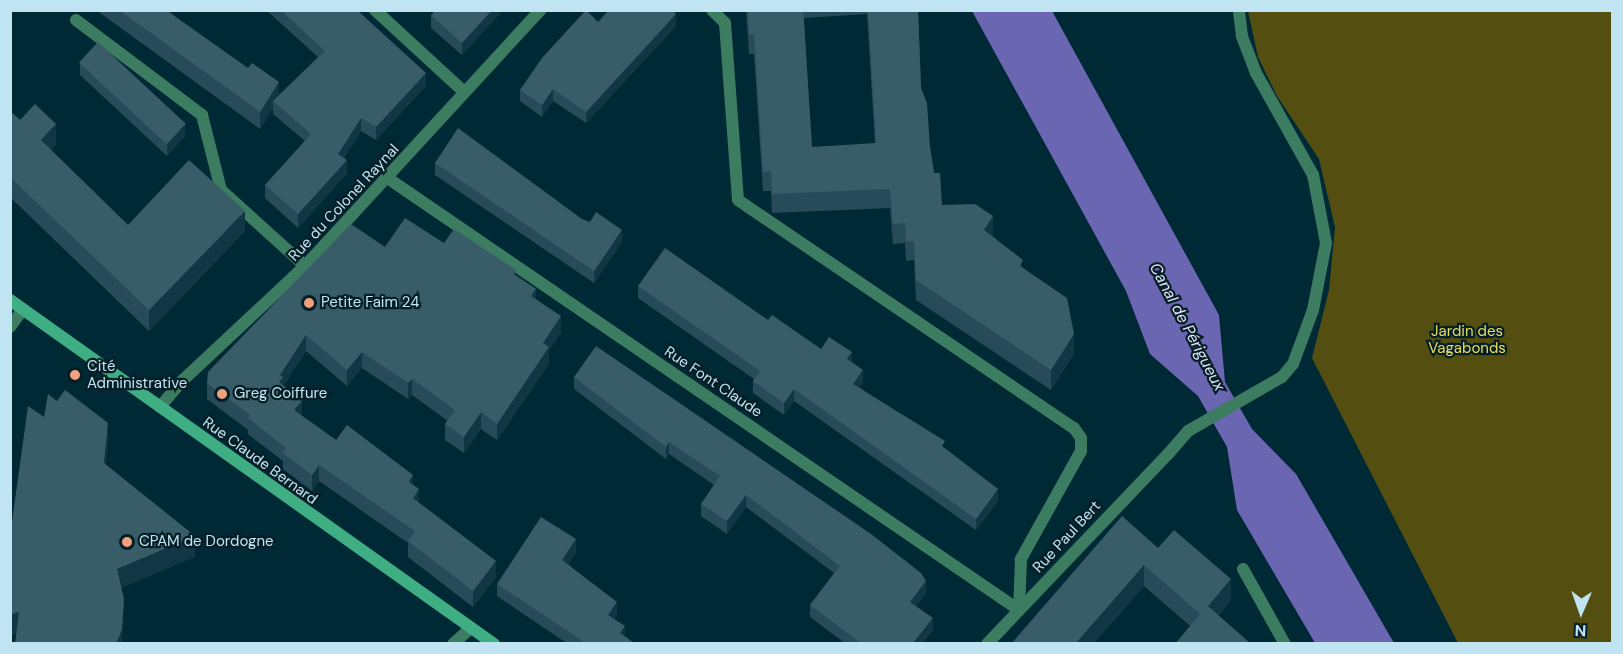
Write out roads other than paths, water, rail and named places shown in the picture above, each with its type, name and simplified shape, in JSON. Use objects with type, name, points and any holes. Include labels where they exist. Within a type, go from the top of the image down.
[{"type":"main road","name":"Rue Claude Bernard","points":[[10,300],[494,644]]},
{"type":"street","points":[[375,10],[463,92]]},
{"type":"street","name":"Rue du Colonel Raynal","points":[[160,407],[182,381],[305,266],[389,179],[463,92],[540,10]]},
{"type":"street","points":[[712,10],[725,23],[738,200],[1074,428],[1081,438],[1081,451],[1021,559],[1019,610]]},
{"type":"street","name":"Rue Paul Bert","points":[[987,644],[1188,431],[1282,377],[1293,364],[1313,310],[1326,243],[1313,176],[1256,72],[1242,36],[1239,10]]},
{"type":"street","points":[[76,20],[202,115],[221,190],[305,266]]},
{"type":"street","name":"Rue Font Claude","points":[[389,179],[1019,610]]},
{"type":"street","points":[[10,327],[23,309]]},
{"type":"street","points":[[1243,568],[1285,644]]},
{"type":"street","points":[[453,644],[471,628]]},
{"type":"water","name":"Canal de Périgueux","points":[[972,11],[1052,11],[1219,315],[1225,382],[1252,429],[1296,474],[1394,643],[1315,643],[1237,510],[1227,447],[1198,396],[1150,354],[1126,291]]},
{"type":"place","name":"Petite Faim 24","points":[[309,303]]},
{"type":"place","name":"Cité Administrative","points":[[75,375]]},
{"type":"place","name":"Greg Coiffure","points":[[222,394]]},
{"type":"place","name":"CPAM de Dordogne","points":[[127,542]]},
{"type":"park label","name":"Jardin des Vagabonds","points":[[1467,340]]}]
